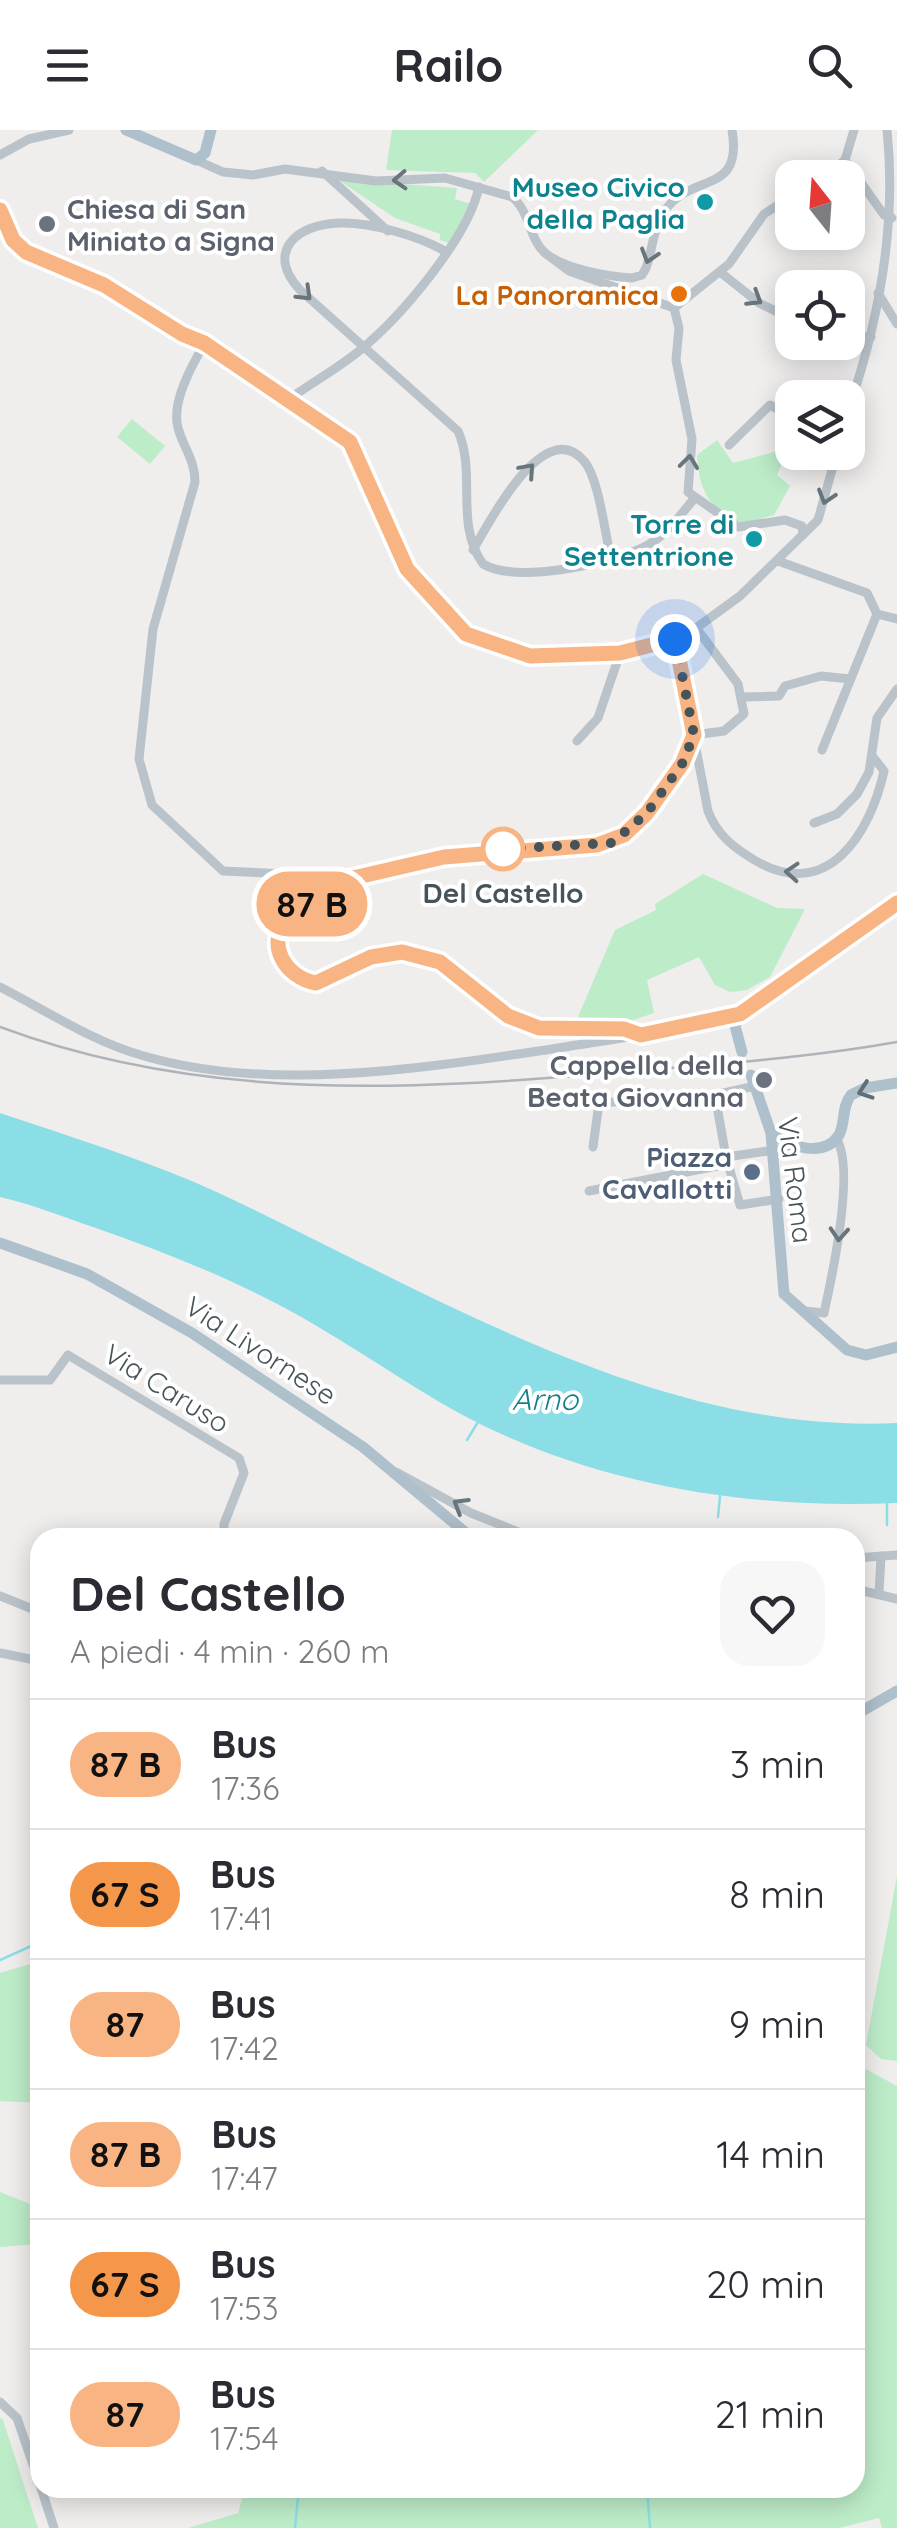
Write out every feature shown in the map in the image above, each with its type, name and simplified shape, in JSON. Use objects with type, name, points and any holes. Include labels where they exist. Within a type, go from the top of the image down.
[{"type":"main road","points":[[126,130],[191,157],[210,132]]},
{"type":"main road","points":[[742,1052],[735,1030],[740,1014],[897,903]]},
{"type":"main road","name":"Via Roma","points":[[753,1080],[771,1132],[784,1294],[804,1311]]},
{"type":"main road","points":[[771,1132],[796,1147],[824,1145],[836,1138],[843,1110],[858,1090],[897,1084]]},
{"type":"main road","name":"Via Livornese","points":[[0,1243],[87,1274],[207,1343],[389,1468],[460,1528]]},
{"type":"main road","points":[[804,1311],[847,1350],[858,1354],[897,1346]]},
{"type":"main road","points":[[865,1709],[897,1691]]},
{"type":"street","points":[[0,155],[29,139],[68,130]]},
{"type":"street","points":[[191,157],[238,174],[321,170],[376,181],[444,178],[520,203],[544,252],[617,277],[642,276],[666,208],[680,194],[721,178],[732,164],[732,130]]},
{"type":"street","points":[[845,160],[854,130]]},
{"type":"street","points":[[858,380],[871,337],[892,218],[887,130]]},
{"type":"street","points":[[321,170],[390,233]]},
{"type":"street","points":[[288,400],[364,348],[468,221],[479,188]]},
{"type":"street","points":[[865,188],[884,215],[892,218]]},
{"type":"street","points":[[674,308],[702,281],[720,272],[764,214],[775,207]]},
{"type":"street","points":[[0,210],[13,240],[26,252],[104,285],[182,334],[204,343],[324,423],[355,449],[373,501],[407,569],[466,634],[530,656],[620,653],[687,634],[778,561],[818,520],[832,470]]},
{"type":"street","points":[[445,251],[342,223],[298,236],[286,247],[282,260],[284,273],[458,431],[473,550],[484,564],[507,575],[611,558],[644,547],[670,528],[693,500]]},
{"type":"street","points":[[553,256],[569,272],[674,308]]},
{"type":"street","points":[[720,272],[775,311]]},
{"type":"street","points":[[878,294],[897,324]]},
{"type":"street","points":[[674,308],[679,328],[676,360],[692,438],[687,480],[693,500],[738,527],[785,520],[802,526],[802,535]]},
{"type":"street","points":[[865,337],[871,337]]},
{"type":"street","points":[[204,343],[191,367],[178,414],[178,428],[195,462],[195,482],[153,629],[139,759],[152,805],[165,821],[223,870],[330,876],[340,881],[489,850],[612,843],[647,813],[682,764],[694,735]]},
{"type":"street","points":[[730,445],[770,405],[775,408]]},
{"type":"street","points":[[473,550],[534,460],[552,450],[572,451],[585,462],[592,476],[611,558]]},
{"type":"street","points":[[778,561],[868,593],[877,614],[822,750]]},
{"type":"street","points":[[877,614],[897,618]]},
{"type":"street","points":[[687,634],[732,672],[743,697],[742,718],[724,731],[694,735]]},
{"type":"street","points":[[687,634],[694,735],[715,828],[753,858],[786,875],[797,876],[827,865],[862,834],[884,770],[873,756]]},
{"type":"street","points":[[578,742],[598,718],[620,653]]},
{"type":"street","points":[[743,697],[779,696],[788,684],[812,677],[850,680]]},
{"type":"street","points":[[814,823],[837,814],[857,794],[873,756],[878,718],[897,689]]},
{"type":"street","points":[[340,881],[340,888],[300,910],[282,928],[279,953],[292,975],[316,983],[371,957],[402,952],[440,962],[508,1016],[539,1028],[624,1029],[641,1035]]},
{"type":"street","points":[[0,987],[114,1046],[148,1058],[265,1072],[341,1074],[424,1068],[641,1035],[740,1014]]},
{"type":"street","points":[[593,1147],[599,1103],[716,1095],[753,1080]]},
{"type":"street","points":[[716,1095],[726,1161],[740,1205],[779,1199]]},
{"type":"street","points":[[804,1311],[824,1313],[838,1254],[842,1188],[841,1145],[836,1138]]},
{"type":"street","points":[[589,1190],[796,1147]]},
{"type":"street","name":"Via Caruso","points":[[0,1380],[50,1380],[68,1355],[239,1458],[244,1473],[224,1528]]},
{"type":"street","points":[[389,1468],[431,1487],[472,1513],[509,1528]]},
{"type":"street","points":[[865,1557],[897,1555]]},
{"type":"street","points":[[880,1593],[881,1556]]},
{"type":"street","points":[[865,1590],[897,1599]]},
{"type":"street","points":[[0,1596],[30,1608]]},
{"type":"street","points":[[0,1654],[30,1659]]},
{"type":"street","points":[[0,2402],[17,2418],[30,2456]]},
{"type":"street","points":[[44,2498],[54,2528]]},
{"type":"green space","points":[[392,130],[538,130],[484,182],[475,173],[386,170]]},
{"type":"green space","points":[[337,179],[457,188],[455,199],[471,204],[449,243],[440,240],[440,234],[395,218]]},
{"type":"green space","points":[[132,419],[165,446],[150,464],[117,437]]},
{"type":"green space","points":[[717,440],[733,463],[775,452],[777,475],[790,486],[774,515],[741,524],[707,497],[697,455]]},
{"type":"green space","points":[[703,874],[777,908],[805,909],[770,977],[747,990],[730,992],[715,985],[699,957],[647,980],[654,1013],[628,1022],[575,1024],[615,930],[656,910],[655,904]]},
{"type":"green space","points":[[897,1876],[897,2061],[881,2059],[866,2045]]},
{"type":"green space","points":[[30,1964],[30,2102],[0,2101],[0,1973]]},
{"type":"green space","points":[[865,2069],[897,2086],[897,2528],[882,2528],[879,2518],[839,2528],[188,2528],[238,2513],[242,2498],[865,2498]]},
{"type":"green space","points":[[0,2192],[30,2204],[30,2245],[0,2247]]},
{"type":"green space","points":[[0,2418],[3,2420],[38,2528],[0,2528]]},
{"type":"water","name":"Arno","points":[[0,1113],[194,1182],[463,1313],[633,1382],[720,1406],[808,1421],[897,1423],[897,1503],[791,1502],[686,1490],[583,1465],[484,1426],[289,1310],[235,1283],[122,1237],[0,1197]]},
{"type":"waterway","points":[[467,1440],[478,1422]]},
{"type":"waterway","points":[[718,1517],[720,1496]]},
{"type":"waterway","points":[[887,1503],[887,1525]]},
{"type":"waterway","points":[[0,1960],[30,1946]]},
{"type":"waterway","points":[[295,2528],[298,2498]]},
{"type":"waterway","points":[[648,2498],[650,2528]]},
{"type":"railway","points":[[0,1027],[76,1051],[153,1069],[309,1085],[387,1086],[545,1078],[761,1060],[897,1042]]},
{"type":"bus line","points":[[0,210],[13,240],[26,252],[104,285],[182,334],[204,343],[350,442],[373,501],[407,569],[466,634],[530,656],[620,653],[675,639],[694,735],[682,764],[647,813],[624,835],[612,843],[597,845],[489,850],[444,857],[340,881],[340,888],[300,910],[282,928],[279,953],[292,975],[316,983],[371,957],[402,952],[440,962],[508,1016],[539,1028],[624,1029],[641,1035],[740,1014],[897,903]]},
{"type":"place","name":"Museo Civico della Paglia","points":[[705,202]]},
{"type":"place","name":"Chiesa di San Miniato a Signa","points":[[47,224]]},
{"type":"place","name":"La Panoramica","points":[[679,294]]},
{"type":"place","name":"Torre di Settentrione","points":[[754,539]]},
{"type":"place","name":"Del Castello","points":[[503,849]]},
{"type":"place","name":"Cappella della Beata Giovanna","points":[[764,1080]]},
{"type":"place","name":"Piazza Cavallotti","points":[[752,1172]]},
{"type":"route","points":[[503,849],[612,843],[647,813],[682,764],[694,735],[675,639]]}]
